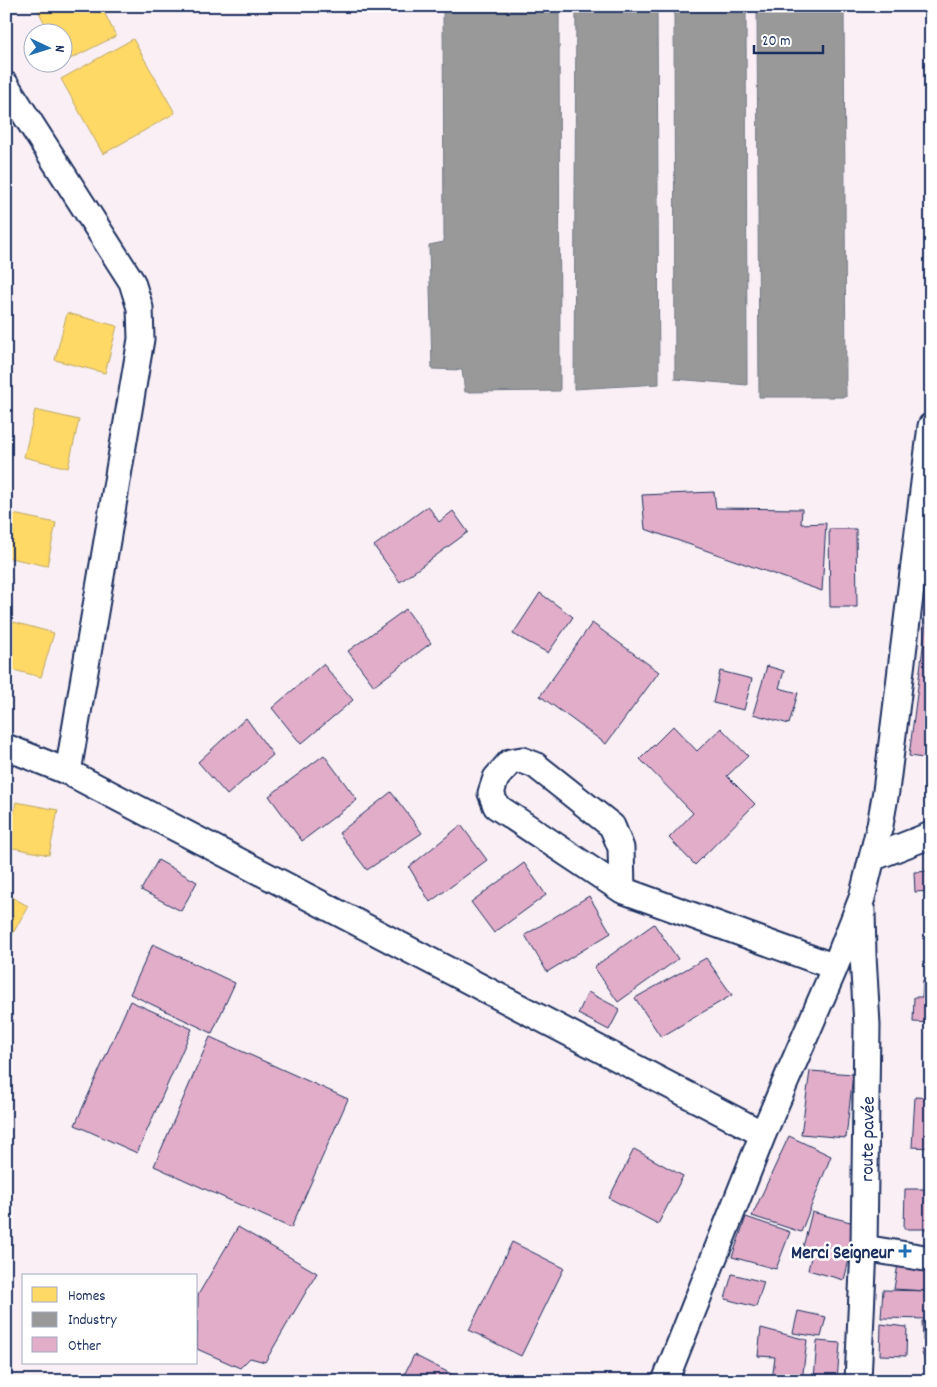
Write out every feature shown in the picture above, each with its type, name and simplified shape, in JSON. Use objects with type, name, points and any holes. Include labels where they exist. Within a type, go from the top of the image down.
[{"type":"street","points":[[6,85],[132,282],[140,308],[141,339],[68,772]]},
{"type":"street","points":[[664,1381],[763,1134],[835,967],[862,898],[886,791],[931,426]]},
{"type":"street","points":[[6,747],[68,772],[763,1134]]},
{"type":"street","points":[[622,890],[621,848],[612,826],[536,765],[522,760],[510,762],[496,778],[491,793],[496,806],[622,890],[835,967]]},
{"type":"street","points":[[872,858],[931,835]]},
{"type":"street","name":"route pavée","points":[[858,1381],[864,1248],[868,1025],[863,955],[862,898]]},
{"type":"street","points":[[864,1248],[931,1259]]},
{"type":"building: Homes","points":[[36,6],[101,6],[116,36],[72,58],[72,22],[44,22]]},
{"type":"building: Homes","points":[[133,39],[175,113],[103,154],[61,79]]},
{"type":"building: Homes","points":[[67,313],[117,326],[105,373],[55,360]]},
{"type":"building: Homes","points":[[35,410],[79,420],[68,468],[24,457]]},
{"type":"building: Homes","points":[[13,514],[56,523],[47,566],[6,557],[6,546]]},
{"type":"building: Homes","points":[[6,620],[54,633],[41,677],[6,668]]},
{"type":"building: Homes","points":[[16,802],[58,810],[49,855],[8,847]]},
{"type":"building: Homes","points":[[6,894],[28,906],[6,946]]},
{"type":"building: Industry","points":[[443,6],[559,6],[560,391],[465,392],[462,370],[432,369],[429,245],[444,242]]},
{"type":"building: Industry","points":[[576,6],[657,6],[659,384],[574,389]]},
{"type":"building: Industry","points":[[674,6],[746,6],[747,385],[675,379]]},
{"type":"building: Industry","points":[[757,6],[844,6],[846,397],[759,397]]},
{"type":"building: Other","points":[[714,492],[716,508],[802,509],[801,524],[826,523],[822,591],[645,529],[642,495]]},
{"type":"building: Other","points":[[428,506],[439,522],[453,511],[468,532],[400,582],[374,546]]},
{"type":"building: Other","points":[[829,529],[856,529],[857,607],[830,607]]},
{"type":"building: Other","points":[[540,593],[573,617],[548,653],[513,634]]},
{"type":"building: Other","points":[[928,608],[931,608],[931,759],[909,756]]},
{"type":"building: Other","points":[[406,609],[431,643],[374,686],[348,651]]},
{"type":"building: Other","points":[[592,623],[659,672],[606,744],[540,696]]},
{"type":"building: Other","points":[[323,664],[353,700],[301,744],[272,708]]},
{"type":"building: Other","points":[[767,666],[784,671],[779,688],[798,693],[789,724],[753,714]]},
{"type":"building: Other","points":[[720,671],[752,679],[744,710],[713,703]]},
{"type":"building: Other","points":[[246,718],[273,755],[227,795],[198,762]]},
{"type":"building: Other","points":[[673,726],[697,751],[721,728],[748,756],[727,776],[755,804],[695,865],[669,838],[693,813],[640,759]]},
{"type":"building: Other","points":[[324,755],[357,800],[302,841],[269,796]]},
{"type":"building: Other","points":[[391,792],[422,833],[367,870],[339,833]]},
{"type":"building: Other","points":[[461,825],[487,860],[430,902],[409,867]]},
{"type":"building: Other","points":[[158,860],[197,882],[181,911],[141,890]]},
{"type":"building: Other","points":[[524,863],[546,895],[494,933],[471,902]]},
{"type":"building: Other","points":[[931,871],[931,891],[915,892],[914,872]]},
{"type":"building: Other","points":[[589,896],[611,933],[547,972],[525,935]]},
{"type":"building: Other","points":[[654,924],[678,959],[618,1002],[594,967]]},
{"type":"building: Other","points":[[153,944],[235,983],[212,1033],[130,994]]},
{"type":"building: Other","points":[[706,958],[732,995],[661,1037],[635,998]]},
{"type":"building: Other","points":[[923,980],[931,981],[931,1023],[913,1022],[914,997],[922,997]]},
{"type":"building: Other","points":[[588,992],[620,1009],[609,1030],[578,1014]]},
{"type":"building: Other","points":[[130,1001],[192,1029],[137,1153],[75,1125]]},
{"type":"building: Other","points":[[210,1037],[348,1099],[291,1228],[154,1166]]},
{"type":"building: Other","points":[[810,1071],[853,1074],[846,1138],[801,1134]]},
{"type":"building: Other","points":[[915,1097],[931,1098],[931,1148],[912,1147]]},
{"type":"building: Other","points":[[789,1136],[831,1156],[801,1232],[752,1216]]},
{"type":"building: Other","points":[[634,1149],[683,1176],[658,1224],[609,1198]]},
{"type":"building: Other","points":[[905,1189],[931,1189],[931,1229],[904,1229]]},
{"type":"building: Other","points":[[812,1212],[858,1224],[844,1280],[808,1270],[812,1253],[802,1251]]},
{"type":"building: Other","points":[[746,1217],[790,1232],[776,1269],[732,1257]]},
{"type":"building: Other","points":[[238,1227],[317,1273],[265,1362],[250,1358],[240,1368],[198,1349],[198,1295]]},
{"type":"building: Other","points":[[512,1242],[564,1268],[521,1356],[469,1330]]},
{"type":"building: Other","points":[[898,1264],[931,1268],[931,1277],[927,1291],[894,1289]]},
{"type":"building: Other","points":[[732,1274],[764,1282],[756,1307],[725,1299]]},
{"type":"building: Other","points":[[883,1290],[931,1291],[931,1319],[881,1318]]},
{"type":"building: Other","points":[[798,1311],[826,1317],[821,1337],[793,1333]]},
{"type":"building: Other","points":[[931,1320],[931,1340],[923,1341],[922,1321]]},
{"type":"building: Other","points":[[881,1324],[907,1327],[906,1356],[880,1355]]},
{"type":"building: Other","points":[[761,1328],[807,1340],[802,1381],[772,1381],[775,1357],[758,1356]]},
{"type":"building: Other","points":[[817,1341],[840,1343],[837,1381],[807,1381],[807,1379],[814,1379]]},
{"type":"building: Other","points":[[931,1347],[931,1378],[921,1350]]},
{"type":"building: Other","points":[[414,1355],[465,1381],[401,1381]]},
{"type":"place","name":"Merci Seigneur","points":[[905,1251]]}]
